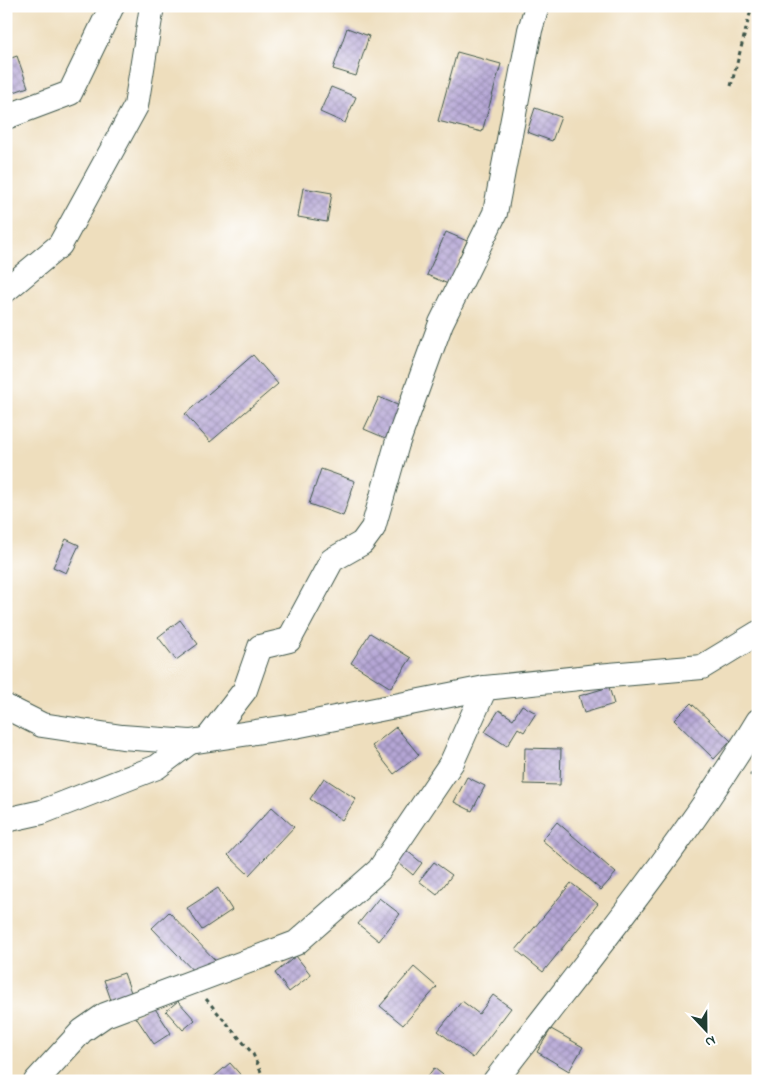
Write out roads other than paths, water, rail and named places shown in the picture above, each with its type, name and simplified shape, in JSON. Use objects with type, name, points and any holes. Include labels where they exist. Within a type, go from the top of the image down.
[{"type":"street","points":[[6,117],[70,93],[112,6]]},
{"type":"street","points":[[6,290],[60,245],[136,106],[152,6]]},
{"type":"street","points":[[6,820],[42,812],[157,767],[199,740],[245,690],[260,647],[289,640],[332,560],[362,543],[373,528],[397,444],[441,323],[496,213],[530,30],[538,6]]},
{"type":"street","points":[[6,707],[42,725],[122,737],[199,740],[226,738],[484,688],[702,667],[758,633]]},
{"type":"street","points":[[36,1081],[82,1031],[105,1015],[296,942],[379,870],[452,762],[484,688]]},
{"type":"street","points":[[495,1081],[649,880],[733,762],[758,721]]}]
